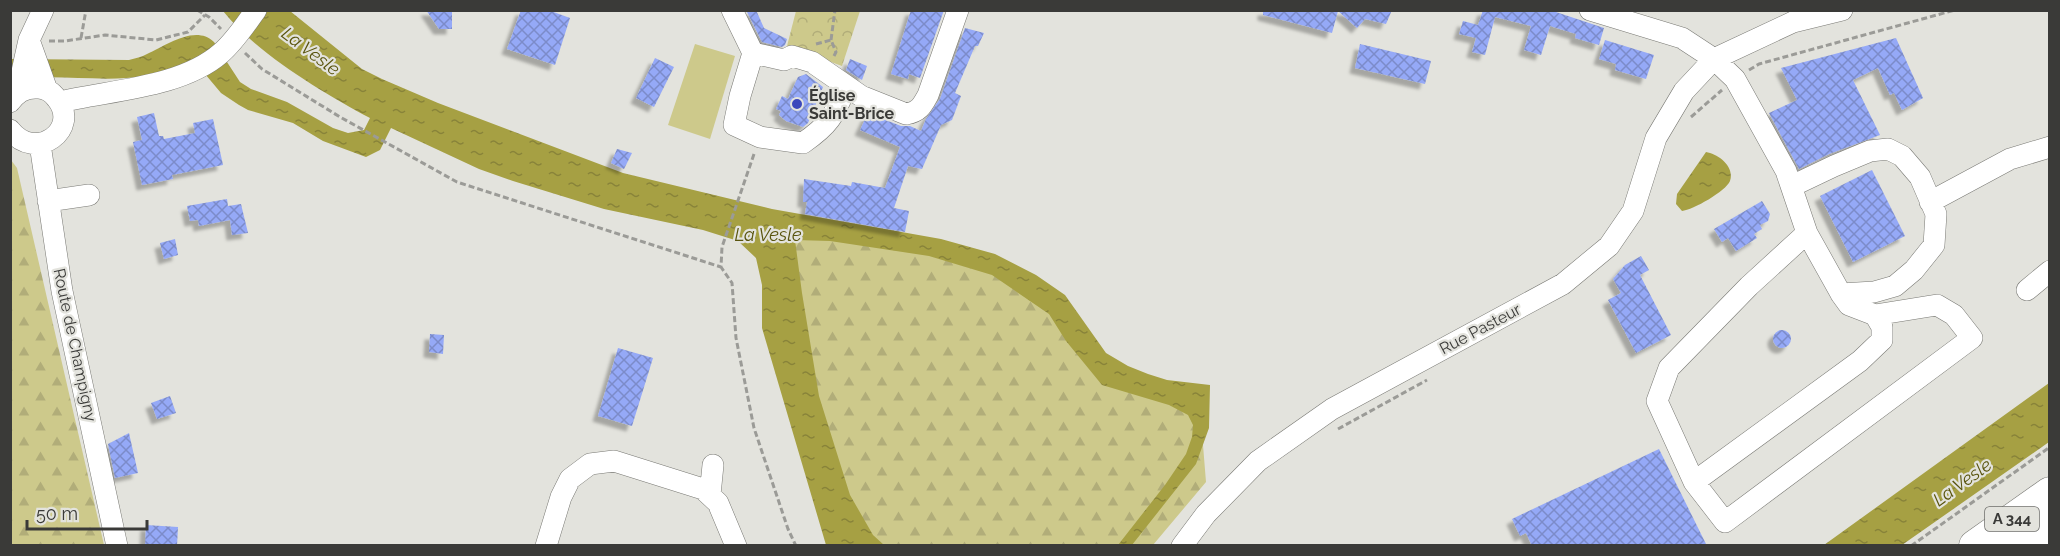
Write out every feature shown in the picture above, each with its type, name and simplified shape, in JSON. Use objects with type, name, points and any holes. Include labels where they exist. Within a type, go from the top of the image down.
[{"type":"highway","name":"A 344","points":[[1975,546],[2049,493]]},
{"type":"highway","name":"A 344","points":[[2021,546],[2049,525]]},
{"type":"street","points":[[15,94],[29,40],[43,10]]},
{"type":"street","points":[[15,94],[32,88],[50,90],[161,82],[195,69],[230,44],[256,10]]},
{"type":"street","points":[[732,10],[753,53],[734,125],[760,137],[803,143],[820,131],[853,91]]},
{"type":"street","points":[[753,53],[784,60],[792,56],[812,62],[853,91],[906,114],[913,113],[921,108],[928,95],[958,10]]},
{"type":"street","points":[[1590,10],[1682,38],[1714,59],[1735,79],[1786,171],[1807,233],[1849,305],[1875,315],[1936,305],[1954,315],[1972,338],[1725,522],[1694,482],[1657,401],[1669,368],[1749,286],[1807,233]]},
{"type":"street","name":"Rue Pasteur","points":[[1182,546],[1206,513],[1258,461],[1276,448],[1332,409],[1563,284],[1609,246],[1633,211],[1656,138],[1684,91],[1714,59],[1794,22],[1842,10]]},
{"type":"street","points":[[10,130],[23,141],[40,144],[49,141],[61,128],[63,119],[29,40]]},
{"type":"street","name":"Route de Champigny","points":[[40,144],[62,291],[117,546]]},
{"type":"street","points":[[1930,202],[2010,159],[2049,147]]},
{"type":"street","points":[[1792,186],[1870,151],[1888,149],[1902,156],[1920,177],[1936,214],[1934,245],[1914,270],[1895,286],[1874,292],[1841,294]]},
{"type":"street","points":[[48,201],[89,195]]},
{"type":"street","points":[[2027,290],[2049,271]]},
{"type":"street","points":[[1694,482],[1860,361],[1882,340],[1882,327],[1875,315]]},
{"type":"street","points":[[546,546],[561,497],[570,479],[588,457],[614,461],[703,489],[718,503],[736,546]]},
{"type":"street","points":[[710,495],[713,465]]},
{"type":"path","points":[[81,39],[86,10]]},
{"type":"path","points":[[197,10],[205,15],[230,44],[262,69],[340,117],[457,182],[721,267],[732,282],[736,338],[754,428],[788,529],[796,546]]},
{"type":"path","points":[[831,40],[835,10]]},
{"type":"path","points":[[29,40],[65,41],[105,35],[156,40],[188,32],[205,15]]},
{"type":"path","points":[[721,267],[723,247],[760,137]]},
{"type":"path","points":[[1911,546],[2049,447]]},
{"type":"green space","points":[[796,11],[860,11],[842,66],[787,46]]},
{"type":"green space","points":[[695,44],[735,56],[710,139],[668,125]]},
{"type":"green space","points":[[11,160],[17,168],[104,545],[11,545]]},
{"type":"green space","points":[[794,218],[990,263],[1080,328],[1112,372],[1200,408],[1206,482],[1153,545],[841,545],[759,243]]},
{"type":"water","name":"La Vesle","points":[[223,11],[290,11],[362,69],[382,79],[438,103],[623,173],[772,209],[941,239],[995,254],[1036,275],[1065,295],[1106,353],[1128,366],[1167,380],[1210,385],[1209,428],[1196,464],[1132,545],[1118,545],[1186,454],[1192,437],[1193,425],[1188,415],[1169,405],[1102,385],[1066,341],[1049,314],[992,275],[929,256],[830,241],[795,240],[819,396],[850,495],[873,535],[884,545],[826,545],[762,328],[762,285],[756,258],[738,241],[703,230],[604,209],[513,181],[479,169],[391,128],[380,150],[366,157],[323,141],[293,123],[248,110],[239,105],[221,93],[195,62],[152,75],[129,78],[44,77],[11,80],[11,59],[129,60],[180,38],[198,35],[214,42],[240,82],[251,89],[287,102],[333,128],[348,133],[364,130],[370,118],[311,84],[271,56],[253,42]]},
{"type":"water","points":[[1706,152],[1716,155],[1728,166],[1730,181],[1709,199],[1682,211],[1676,204],[1677,194]]},
{"type":"water","name":"La Vesle","points":[[2049,383],[2049,442],[1902,545],[1824,545]]},
{"type":"building","points":[[426,10],[452,10],[452,29],[439,29]]},
{"type":"building","points":[[521,10],[548,10],[570,18],[555,65],[507,49]]},
{"type":"building","points":[[746,10],[756,10],[764,28],[787,39],[785,45],[782,47],[762,42]]},
{"type":"building","points":[[911,10],[944,10],[920,78],[909,74],[908,79],[891,74]]},
{"type":"building","points":[[1263,10],[1392,10],[1386,24],[1365,19],[1357,28],[1338,11],[1332,33],[1263,15]]},
{"type":"building","points":[[1483,10],[1550,10],[1604,28],[1599,45],[1575,38],[1576,34],[1550,26],[1541,55],[1524,50],[1531,26],[1495,17],[1485,55],[1472,52],[1476,38],[1459,34],[1463,21],[1478,25]]},
{"type":"building","points":[[965,28],[984,33],[978,46],[975,46],[955,93],[961,96],[952,120],[941,125],[922,169],[908,166],[894,208],[909,211],[905,232],[805,214],[807,202],[803,202],[804,179],[851,186],[852,182],[885,188],[900,147],[860,130],[868,113],[921,131],[926,119],[940,99]]},
{"type":"building","points":[[1896,38],[1923,98],[1902,110],[1894,93],[1890,95],[1878,68],[1853,80],[1880,135],[1829,154],[1799,169],[1769,113],[1797,100],[1781,68]]},
{"type":"building","points":[[1605,40],[1654,55],[1646,79],[1615,70],[1616,64],[1599,59]]},
{"type":"building","points":[[1360,44],[1431,61],[1425,84],[1355,68]]},
{"type":"building","points":[[655,58],[674,67],[654,107],[636,98]]},
{"type":"building","points":[[850,59],[867,66],[862,80],[846,70]]},
{"type":"building","name":"Église Saint-Brice","points":[[806,74],[823,87],[808,123],[803,127],[786,121],[779,115],[781,111],[776,109],[782,96],[788,99],[798,77]]},
{"type":"building","points":[[154,113],[159,136],[163,136],[164,139],[195,133],[193,123],[213,119],[223,165],[172,175],[173,179],[142,185],[133,142],[142,140],[137,117]]},
{"type":"building","points":[[617,149],[632,153],[624,169],[611,163]]},
{"type":"building","points":[[1872,170],[1905,236],[1853,262],[1820,196]]},
{"type":"building","points":[[227,199],[228,206],[241,204],[248,233],[232,235],[230,220],[199,226],[198,220],[190,221],[187,206]]},
{"type":"building","points":[[1762,201],[1770,214],[1768,221],[1760,225],[1762,229],[1754,234],[1757,238],[1736,251],[1728,238],[1722,242],[1714,229]]},
{"type":"building","points":[[175,239],[178,255],[164,259],[160,243]]},
{"type":"building","points":[[1641,256],[1649,270],[1640,275],[1671,335],[1636,353],[1608,300],[1621,293],[1613,279],[1625,265]]},
{"type":"building","points":[[1778,330],[1786,330],[1791,335],[1789,346],[1778,348],[1773,343],[1773,335]]},
{"type":"building","points":[[430,334],[444,335],[443,354],[429,352]]},
{"type":"building","points":[[618,348],[653,358],[632,426],[598,416]]},
{"type":"building","points":[[170,396],[176,413],[157,419],[151,403]]},
{"type":"building","points":[[129,433],[138,473],[115,478],[108,444]]},
{"type":"building","points":[[1659,449],[1707,546],[1532,546],[1526,533],[1520,536],[1512,519]]},
{"type":"building","points":[[146,525],[178,527],[177,546],[145,546]]},
{"type":"place","name":"Église Saint-Brice","points":[[797,104]]}]
